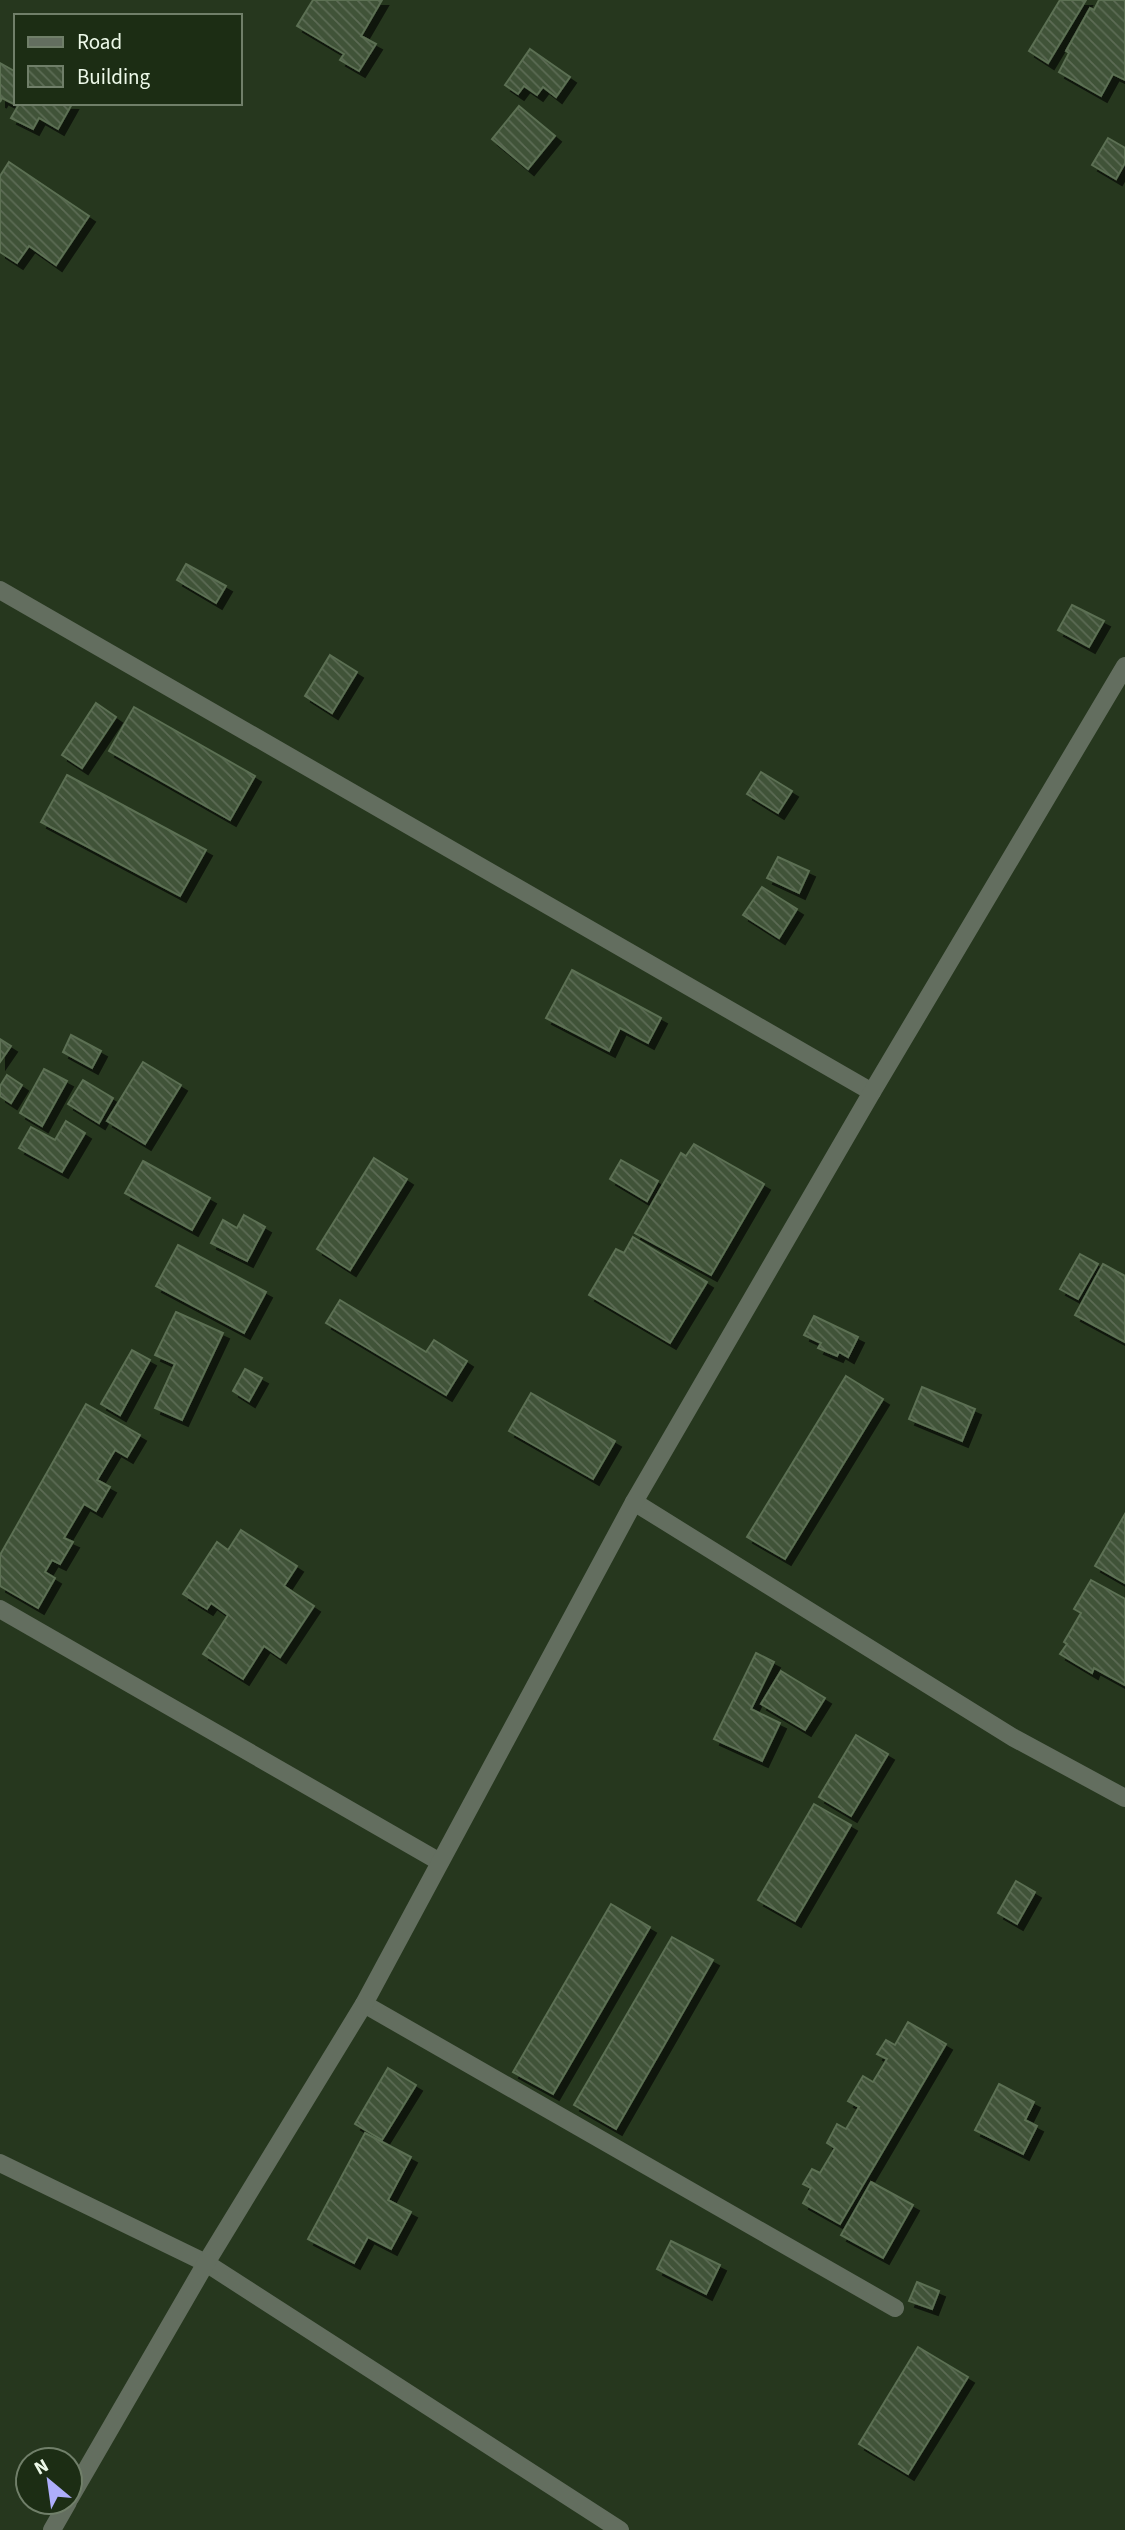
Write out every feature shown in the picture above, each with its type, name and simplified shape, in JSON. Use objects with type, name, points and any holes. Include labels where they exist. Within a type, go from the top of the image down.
[{"type":"street","points":[[0,590],[872,1092]]},
{"type":"street","points":[[84,2474],[206,2263],[364,2004],[634,1502],[872,1092],[1125,666]]},
{"type":"street","points":[[634,1502],[1014,1738],[1125,1798]]},
{"type":"street","points":[[0,1609],[440,1863]]},
{"type":"street","points":[[364,2004],[895,2308]]},
{"type":"street","points":[[0,2163],[206,2263],[620,2530]]},
{"type":"building","points":[[313,0],[382,0],[361,36],[376,44],[359,71],[340,60],[344,54],[297,26]]},
{"type":"building","points":[[1060,0],[1086,0],[1048,63],[1029,51]]},
{"type":"building","points":[[1099,0],[1125,0],[1125,80],[1113,74],[1101,96],[1059,72],[1069,53],[1066,51],[1090,8],[1094,10]]},
{"type":"building","points":[[530,49],[570,77],[556,97],[543,87],[537,95],[524,86],[518,94],[505,85]]},
{"type":"building","points":[[0,63],[14,71],[14,104],[2,98],[0,102]]},
{"type":"building","points":[[16,105],[71,105],[58,129],[39,118],[33,129],[11,118],[18,106]]},
{"type":"building","points":[[519,106],[555,136],[528,169],[492,139]]},
{"type":"building","points":[[1108,138],[1125,148],[1125,163],[1116,179],[1092,165]]},
{"type":"building","points":[[9,162],[89,216],[56,265],[29,246],[17,263],[0,252],[0,176]]},
{"type":"building","points":[[186,564],[226,586],[216,603],[177,580]]},
{"type":"building","points":[[1072,605],[1104,621],[1089,647],[1058,630]]},
{"type":"building","points":[[330,655],[357,672],[332,713],[305,696]]},
{"type":"building","points":[[96,703],[116,717],[82,768],[62,755]]},
{"type":"building","points":[[134,707],[255,776],[230,820],[109,751]]},
{"type":"building","points":[[761,772],[792,791],[778,813],[747,794]]},
{"type":"building","points":[[67,775],[206,850],[180,896],[41,822]]},
{"type":"building","points":[[778,857],[809,871],[799,893],[767,878]]},
{"type":"building","points":[[762,887],[797,909],[779,938],[743,915]]},
{"type":"building","points":[[572,970],[661,1018],[648,1043],[620,1028],[609,1051],[546,1018]]},
{"type":"building","points":[[71,1035],[101,1051],[92,1068],[63,1052]]},
{"type":"building","points":[[0,1039],[11,1046],[0,1062]]},
{"type":"building","points":[[143,1062],[181,1085],[145,1144],[107,1121]]},
{"type":"building","points":[[44,1069],[67,1081],[42,1126],[20,1113]]},
{"type":"building","points":[[7,1075],[22,1085],[11,1103],[0,1096],[0,1086]]},
{"type":"building","points":[[83,1080],[113,1098],[99,1123],[68,1104]]},
{"type":"building","points":[[66,1121],[85,1133],[62,1172],[19,1148],[31,1127],[55,1140]]},
{"type":"building","points":[[694,1144],[764,1184],[711,1275],[635,1233],[681,1153],[686,1156]]},
{"type":"building","points":[[374,1158],[407,1179],[350,1270],[317,1249]]},
{"type":"building","points":[[621,1160],[658,1181],[647,1201],[610,1179]]},
{"type":"building","points":[[143,1161],[210,1198],[192,1230],[125,1193]]},
{"type":"building","points":[[244,1215],[265,1227],[247,1261],[211,1243],[223,1220],[237,1228]]},
{"type":"building","points":[[633,1237],[707,1282],[670,1343],[589,1295],[616,1249],[624,1253]]},
{"type":"building","points":[[178,1245],[266,1292],[244,1333],[156,1286]]},
{"type":"building","points":[[1080,1254],[1098,1264],[1078,1299],[1060,1289]]},
{"type":"building","points":[[1103,1264],[1125,1276],[1125,1342],[1075,1315]]},
{"type":"building","points":[[340,1300],[426,1352],[434,1340],[467,1361],[446,1395],[326,1323]]},
{"type":"building","points":[[176,1312],[223,1333],[182,1420],[155,1408],[175,1364],[155,1355]]},
{"type":"building","points":[[814,1316],[858,1337],[848,1357],[839,1352],[837,1356],[818,1348],[821,1343],[804,1335]]},
{"type":"building","points":[[132,1350],[150,1360],[120,1415],[101,1404]]},
{"type":"building","points":[[245,1369],[262,1378],[249,1401],[233,1391]]},
{"type":"building","points":[[846,1376],[883,1399],[785,1559],[747,1537]]},
{"type":"building","points":[[922,1387],[975,1409],[962,1441],[909,1419]]},
{"type":"building","points":[[531,1393],[615,1441],[593,1479],[509,1431]]},
{"type":"building","points":[[86,1404],[140,1435],[127,1457],[115,1450],[97,1480],[110,1487],[96,1511],[84,1504],[64,1538],[73,1542],[60,1564],[52,1560],[45,1572],[55,1578],[38,1608],[0,1586],[0,1555]]},
{"type":"building","points":[[1125,1514],[1125,1583],[1095,1566]]},
{"type":"building","points":[[241,1530],[297,1566],[284,1586],[314,1606],[280,1657],[264,1646],[243,1679],[203,1654],[228,1615],[211,1603],[207,1609],[183,1594],[217,1542],[228,1550]]},
{"type":"building","points":[[1091,1580],[1125,1599],[1125,1685],[1094,1668],[1092,1673],[1060,1654],[1081,1613],[1074,1609]]},
{"type":"building","points":[[756,1653],[774,1662],[751,1709],[780,1723],[762,1761],[714,1739]]},
{"type":"building","points":[[781,1671],[825,1698],[805,1730],[761,1704]]},
{"type":"building","points":[[856,1735],[888,1754],[851,1816],[819,1797]]},
{"type":"building","points":[[814,1804],[851,1825],[795,1921],[758,1900]]},
{"type":"building","points":[[1016,1881],[1035,1892],[1017,1924],[998,1913]]},
{"type":"building","points":[[611,1904],[650,1927],[553,2094],[513,2072]]},
{"type":"building","points":[[672,1937],[713,1960],[616,2129],[574,2105]]},
{"type":"building","points":[[908,2022],[946,2044],[840,2224],[803,2203],[811,2188],[803,2184],[812,2169],[820,2173],[835,2148],[827,2143],[837,2124],[846,2129],[859,2107],[848,2101],[863,2076],[873,2082],[887,2059],[877,2054],[886,2040],[895,2045]]},
{"type":"building","points":[[388,2068],[416,2085],[382,2140],[355,2124]]},
{"type":"building","points":[[999,2084],[1034,2102],[1025,2120],[1037,2126],[1023,2154],[975,2130]]},
{"type":"building","points":[[365,2133],[411,2157],[388,2200],[411,2212],[391,2249],[368,2237],[354,2263],[308,2239]]},
{"type":"building","points":[[871,2182],[913,2205],[883,2258],[841,2235]]},
{"type":"building","points":[[671,2241],[720,2265],[706,2294],[657,2269]]},
{"type":"building","points":[[917,2282],[939,2291],[932,2309],[909,2301]]},
{"type":"building","points":[[918,2347],[968,2377],[908,2474],[859,2444]]}]
